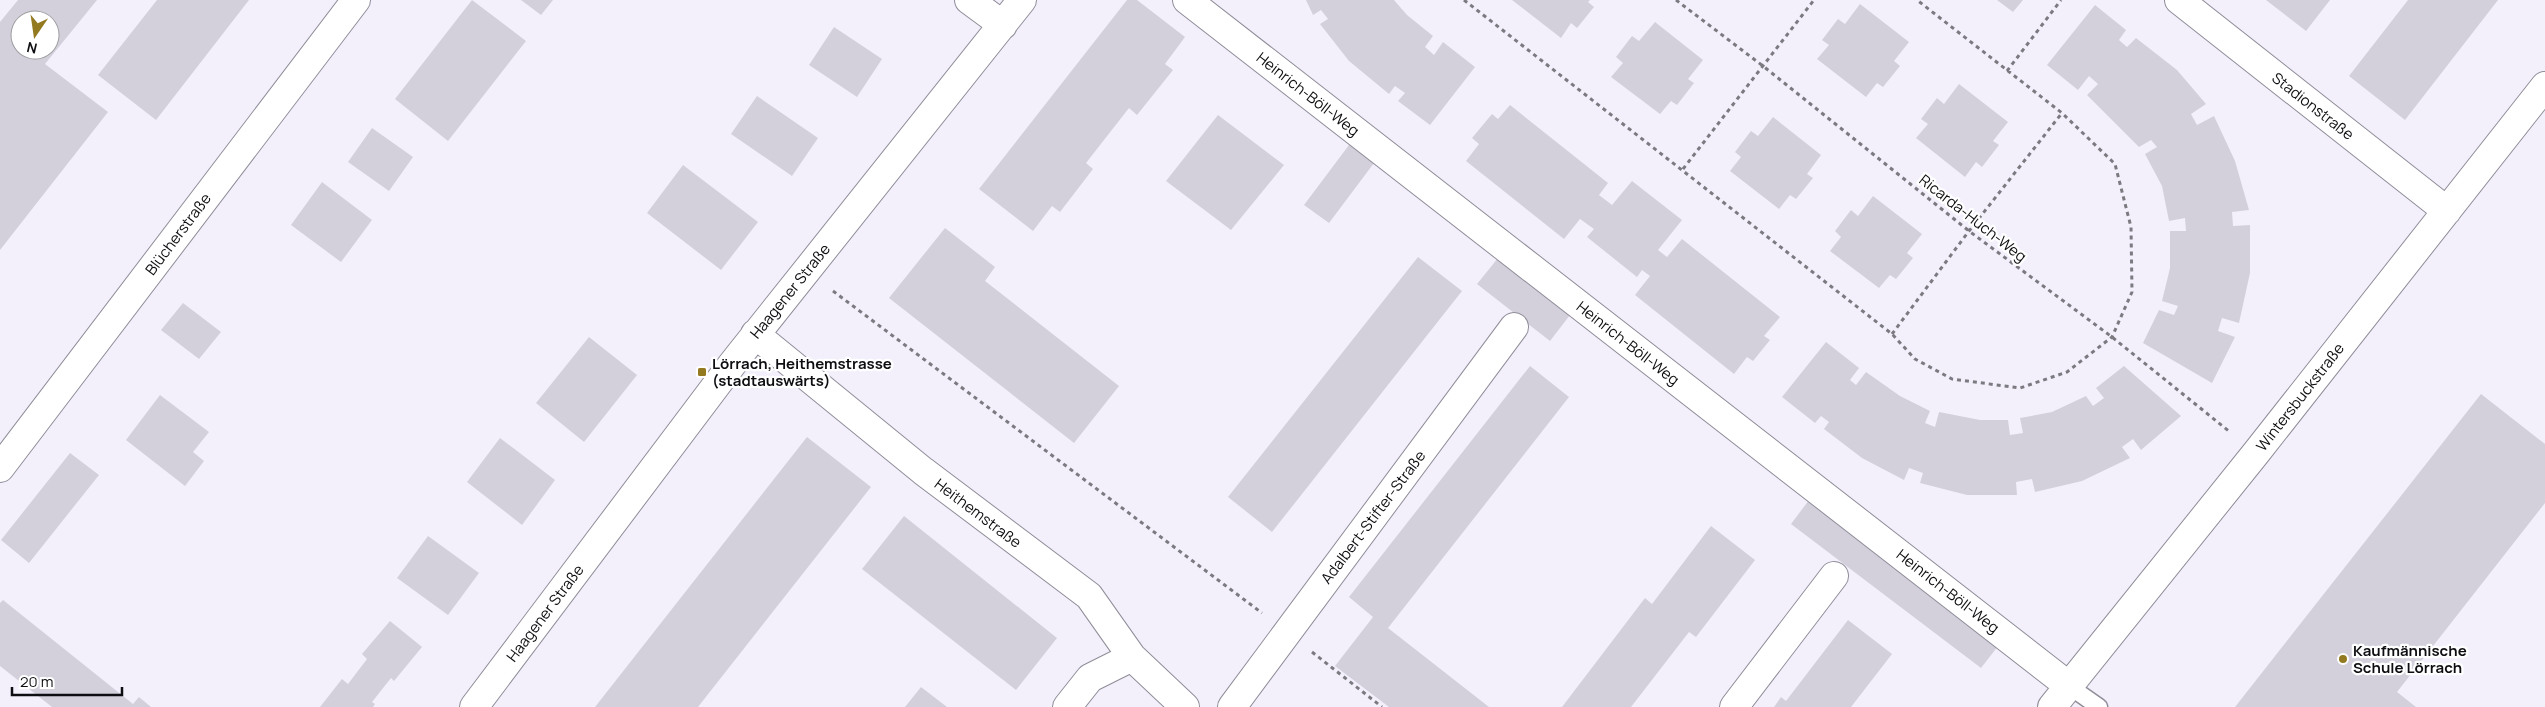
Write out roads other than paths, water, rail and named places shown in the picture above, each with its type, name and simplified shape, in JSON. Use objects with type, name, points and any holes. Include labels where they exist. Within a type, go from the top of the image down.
[{"type":"street","name":"Blücherstraße","points":[[0,468],[356,0]]},
{"type":"street","points":[[969,0],[1003,25]]},
{"type":"street","name":"Haagener Straße","points":[[474,707],[755,334],[1022,0]]},
{"type":"street","name":"Heinrich-Böll-Weg","points":[[1187,0],[2070,686]]},
{"type":"street","name":"Stadionstraße","points":[[2179,0],[2447,211]]},
{"type":"street","name":"Wintersbuckstraße","points":[[2052,707],[2256,453],[2545,86]]},
{"type":"street","name":"Adalbert-Stifter-Straße","points":[[1232,707],[1514,327]]},
{"type":"street","name":"Heithemstraße","points":[[755,334],[923,471],[1089,596],[1132,657],[1184,707]]},
{"type":"street","points":[[1734,707],[1834,576]]},
{"type":"street","points":[[1067,707],[1090,678],[1132,657]]},
{"type":"lane","points":[[2070,686],[2099,707]]},
{"type":"place","name":"Lörrach, Heithemstrasse (stadtauswärts)","points":[[702,372]]},
{"type":"place","name":"Kaufmännische Schule Lörrach","points":[[2343,659]]}]
